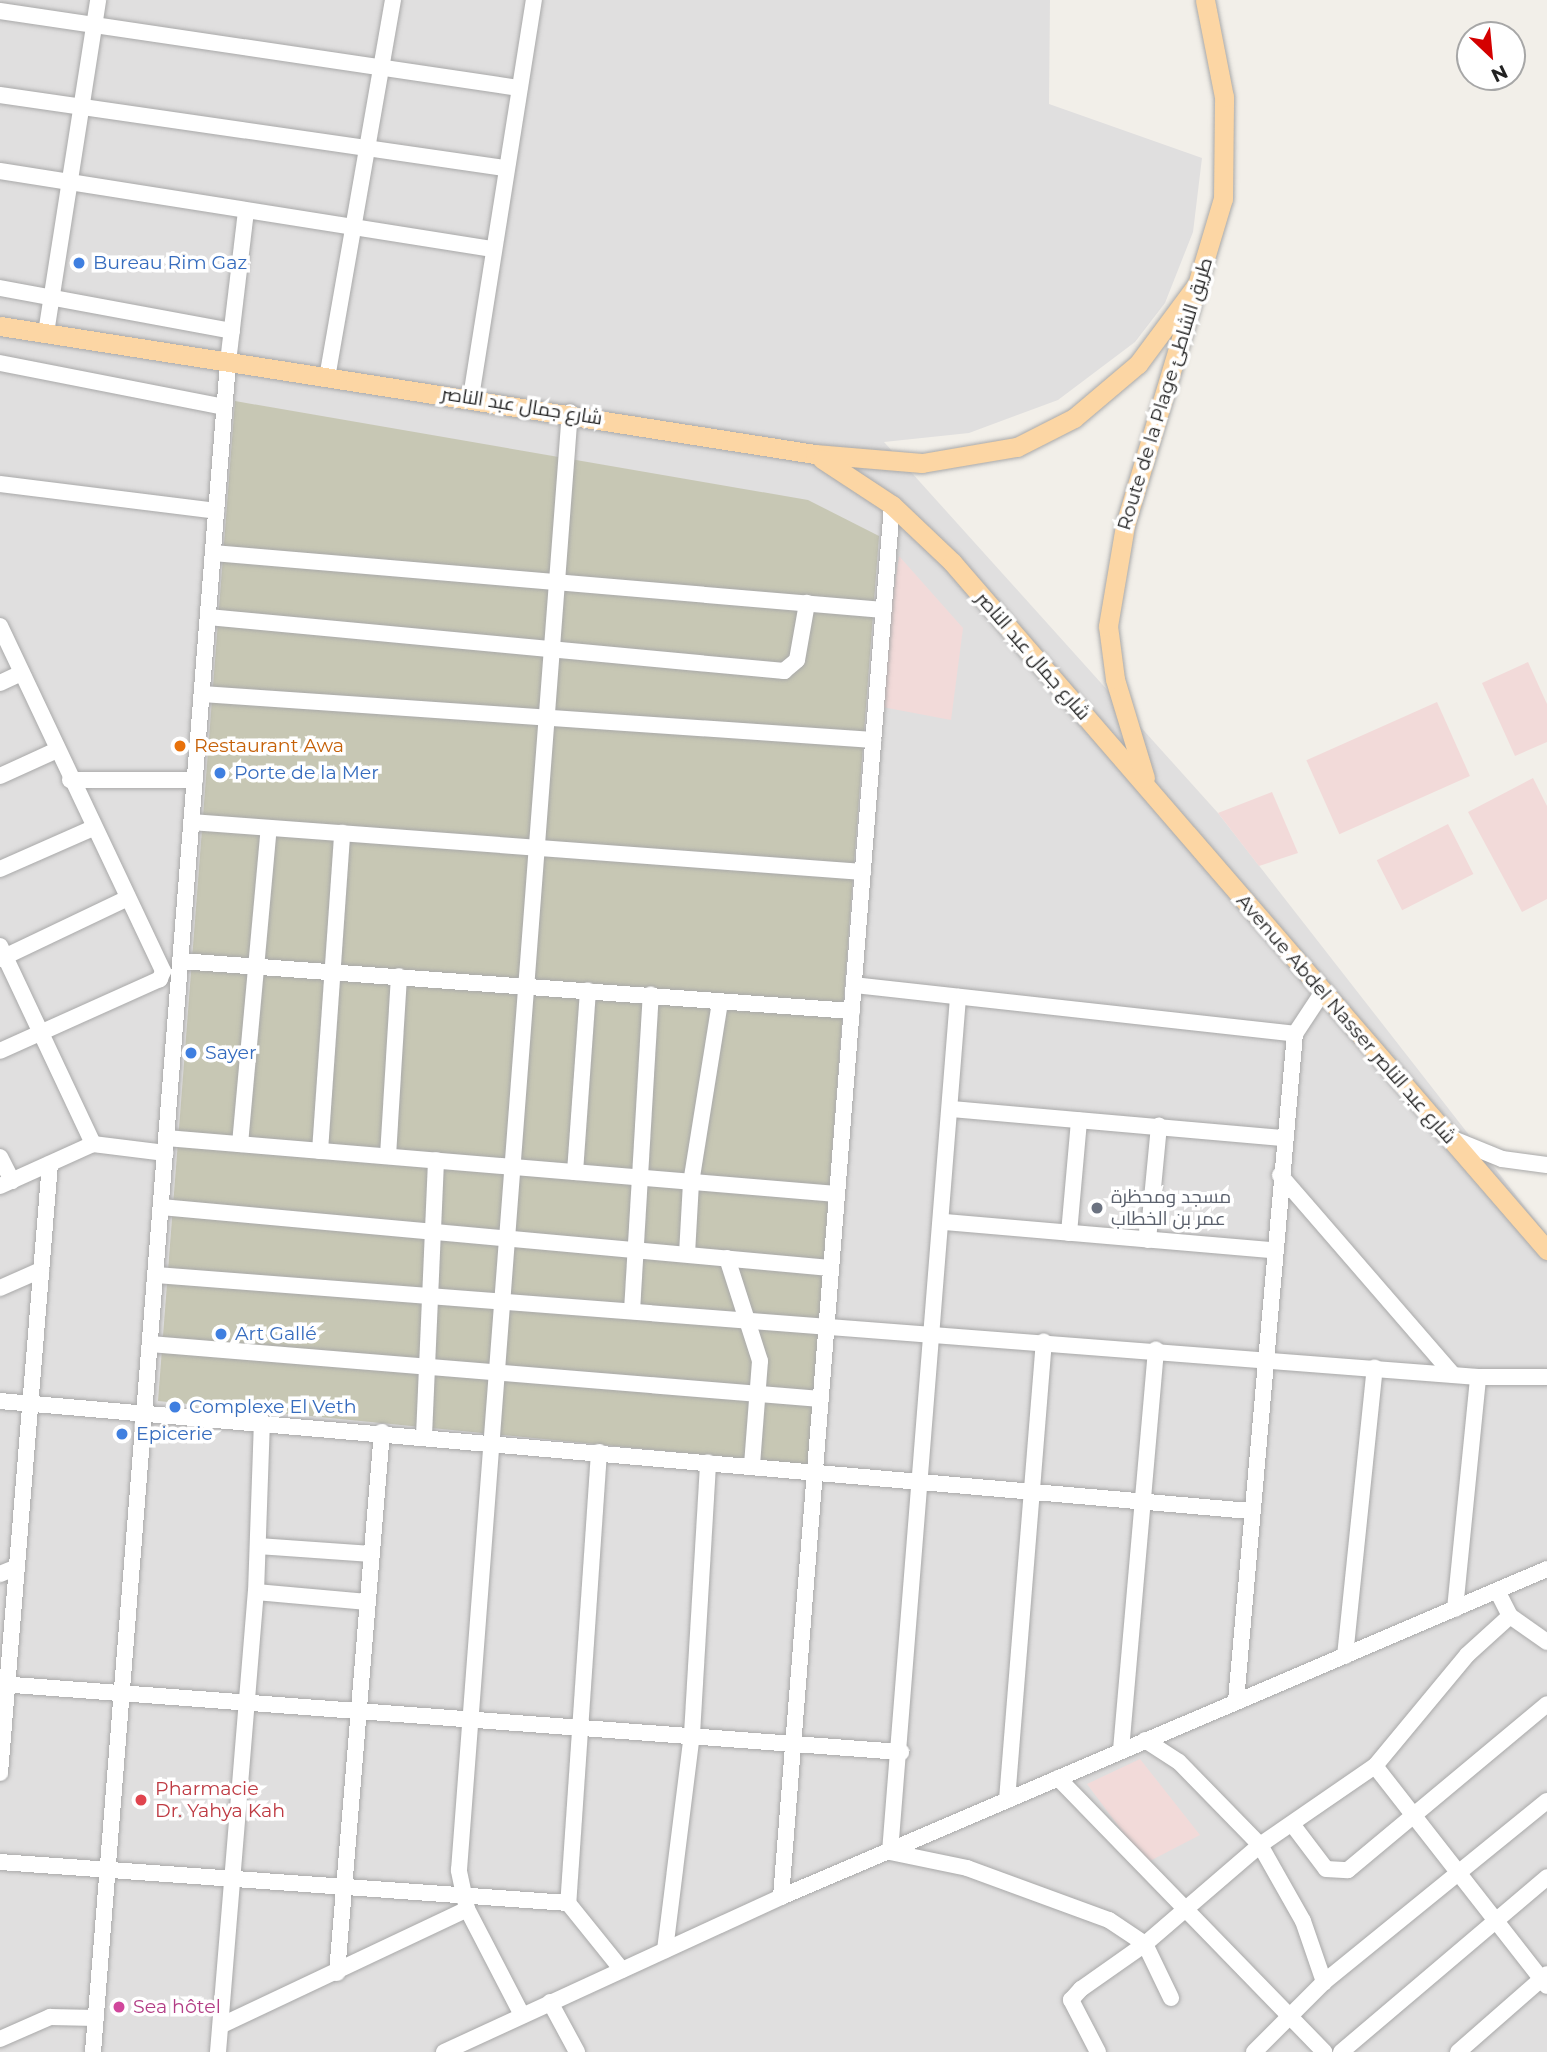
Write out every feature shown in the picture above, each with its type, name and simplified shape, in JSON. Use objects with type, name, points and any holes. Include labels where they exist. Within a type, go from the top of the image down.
[{"type":"main road","name":"Route de la Plage طريق الشاطئ","points":[[1148,786],[1115,679],[1108,626],[1112,580],[1223,199],[1227,152],[1205,0]]},
{"type":"main road","name":"شارع جمال عبد الناصر","points":[[0,326],[327,378],[570,412],[815,454],[886,463],[958,460],[1046,434],[1120,382],[1198,283]]},
{"type":"main road","name":"شارع جمال عبد الناصر","points":[[815,454],[892,505],[952,562],[1148,786]]},
{"type":"main road","name":"Avenue Abdel Nasser شارع عبد الناصر","points":[[1148,786],[1322,993],[1547,1250]]},
{"type":"street","points":[[46,333],[99,0]]},
{"type":"street","points":[[327,378],[393,0]]},
{"type":"street","points":[[471,397],[505,168],[534,0]]},
{"type":"street","points":[[0,11],[519,88]]},
{"type":"street","points":[[0,95],[505,168]]},
{"type":"street","points":[[0,171],[353,229],[493,249]]},
{"type":"street","points":[[93,2052],[228,362],[246,211]]},
{"type":"street","points":[[0,288],[232,331]]},
{"type":"street","points":[[0,363],[225,407]]},
{"type":"street","points":[[522,2015],[465,1904],[459,1870],[493,1441],[505,1235],[553,580],[570,412]]},
{"type":"street","points":[[0,484],[216,511]]},
{"type":"street","points":[[781,1897],[892,505]]},
{"type":"street","points":[[213,553],[884,610]]},
{"type":"street","points":[[208,617],[548,646],[784,671],[797,660],[807,603]]},
{"type":"street","points":[[0,626],[163,976],[0,1051]]},
{"type":"street","points":[[0,683],[21,673]]},
{"type":"street","points":[[202,694],[873,740]]},
{"type":"street","points":[[0,776],[57,750]]},
{"type":"street","points":[[70,780],[195,780]]},
{"type":"street","points":[[191,822],[863,872]]},
{"type":"street","points":[[0,869],[93,828]]},
{"type":"street","points":[[240,1144],[270,828]]},
{"type":"street","points":[[320,1150],[342,833]]},
{"type":"street","points":[[93,1144],[2,954],[126,899]]},
{"type":"street","points":[[180,961],[852,1012]]},
{"type":"street","points":[[388,1156],[399,976]]},
{"type":"street","points":[[854,985],[1295,1034]]},
{"type":"street","points":[[575,1172],[588,990]]},
{"type":"street","points":[[1236,1701],[1271,1250],[1295,1034],[1322,993]]},
{"type":"street","points":[[632,1311],[651,995]]},
{"type":"street","points":[[890,1852],[901,1752],[944,1222],[958,997]]},
{"type":"street","points":[[687,1254],[691,1183],[720,1001]]},
{"type":"street","points":[[951,1109],[1283,1138]]},
{"type":"street","points":[[1069,1233],[1079,1120]]},
{"type":"street","points":[[1148,1240],[1159,1126]]},
{"type":"street","points":[[1446,1135],[1502,1159],[1547,1165]]},
{"type":"street","points":[[0,1157],[6,1183],[93,1144],[240,1144],[837,1194]]},
{"type":"street","points":[[424,1436],[425,1363],[436,1160]]},
{"type":"street","points":[[0,1773],[4,1683],[17,1567],[50,1164]]},
{"type":"street","points":[[1280,1175],[1453,1375]]},
{"type":"street","points":[[161,1208],[505,1235],[830,1268]]},
{"type":"street","points":[[944,1222],[1271,1250]]},
{"type":"street","points":[[727,1258],[760,1361],[752,1466]]},
{"type":"street","points":[[0,1288],[41,1270]]},
{"type":"street","points":[[156,1276],[935,1332],[1478,1377],[1547,1377]]},
{"type":"street","points":[[1007,1800],[1044,1341]]},
{"type":"street","points":[[150,1344],[425,1363],[821,1399]]},
{"type":"street","points":[[1121,1750],[1156,1350]]},
{"type":"street","points":[[1345,1656],[1375,1368]]},
{"type":"street","points":[[1455,1609],[1478,1377]]},
{"type":"street","points":[[0,1401],[31,1400],[1251,1511]]},
{"type":"street","points":[[218,2052],[235,1883],[256,1592],[262,1421]]},
{"type":"street","points":[[337,1973],[382,1432]]},
{"type":"street","points":[[599,1452],[583,1725],[568,1903],[622,1970]]},
{"type":"street","points":[[665,1950],[692,1734],[708,1462]]},
{"type":"street","points":[[258,1546],[372,1554]]},
{"type":"street","points":[[0,1574],[17,1567]]},
{"type":"street","points":[[444,2052],[781,1897],[1547,1569]]},
{"type":"street","points":[[256,1592],[368,1602]]},
{"type":"street","points":[[1498,1592],[1510,1616],[1547,1642]]},
{"type":"street","points":[[1098,2052],[1071,2000],[1186,1913],[1260,1845],[1375,1766],[1467,1655],[1510,1616]]},
{"type":"street","points":[[4,1683],[793,1741],[901,1752]]},
{"type":"street","points":[[1292,1824],[1336,1874],[1414,1820],[1547,1704]]},
{"type":"street","points":[[1145,1740],[1189,1771],[1260,1845],[1303,1920],[1324,1982]]},
{"type":"street","points":[[1375,1766],[1459,1877],[1545,1980],[1458,2052]]},
{"type":"street","points":[[1058,1777],[1186,1913],[1289,2013],[1324,2052]]},
{"type":"street","points":[[1254,2052],[1289,2013],[1324,1982],[1459,1877],[1542,1805],[1547,1824]]},
{"type":"street","points":[[890,1852],[967,1868],[1110,1920],[1145,1944],[1171,1998]]},
{"type":"street","points":[[0,1862],[108,1874],[342,1889],[465,1904],[568,1903]]},
{"type":"street","points":[[1341,2052],[1547,1877]]},
{"type":"street","points":[[222,2025],[337,1973],[465,1904]]},
{"type":"street","points":[[550,2002],[577,2052]]},
{"type":"street","points":[[0,2039],[50,2017],[96,2018]]},
{"type":"shaded area","points":[[0,0],[1050,0],[1049,104],[1202,158],[1193,232],[1165,303],[1135,342],[1058,400],[969,433],[884,442],[1218,813],[1547,1235],[1547,2052],[0,2052]]},
{"type":"shaded area","points":[[235,401],[808,500],[879,536],[808,1465],[158,1401]]},
{"type":"shaded area","points":[[899,556],[963,628],[951,720],[877,706]]},
{"type":"shaded area","points":[[1528,662],[1547,704],[1547,742],[1515,756],[1482,683]]},
{"type":"shaded area","points":[[1437,702],[1470,776],[1339,834],[1306,760]]},
{"type":"shaded area","points":[[1533,778],[1547,806],[1547,899],[1522,912],[1468,812]]},
{"type":"shaded area","points":[[1272,792],[1298,853],[1259,866],[1218,813]]},
{"type":"shaded area","points":[[1448,824],[1473,874],[1402,910],[1377,860]]},
{"type":"shaded area","points":[[1140,1759],[1200,1835],[1146,1863],[1087,1784]]},
{"type":"place","name":"Bureau Rim Gaz","points":[[79,263]]},
{"type":"place","name":"Restaurant Awa","points":[[180,746]]},
{"type":"place","name":"Porte de la Mer","points":[[220,773]]},
{"type":"place","name":"Sayer","points":[[191,1053]]},
{"type":"place","name":"مسجد ومحظرة عمر بن الخطاب","points":[[1097,1208]]},
{"type":"place","name":"Art Gallé","points":[[221,1334]]},
{"type":"place","name":"Complexe El Veth","points":[[175,1407]]},
{"type":"place","name":"Epicerie","points":[[122,1434]]},
{"type":"place","name":"Pharmacie Dr. Yahya Kah","points":[[141,1800]]},
{"type":"place","name":"Sea hôtel","points":[[119,2007]]}]
